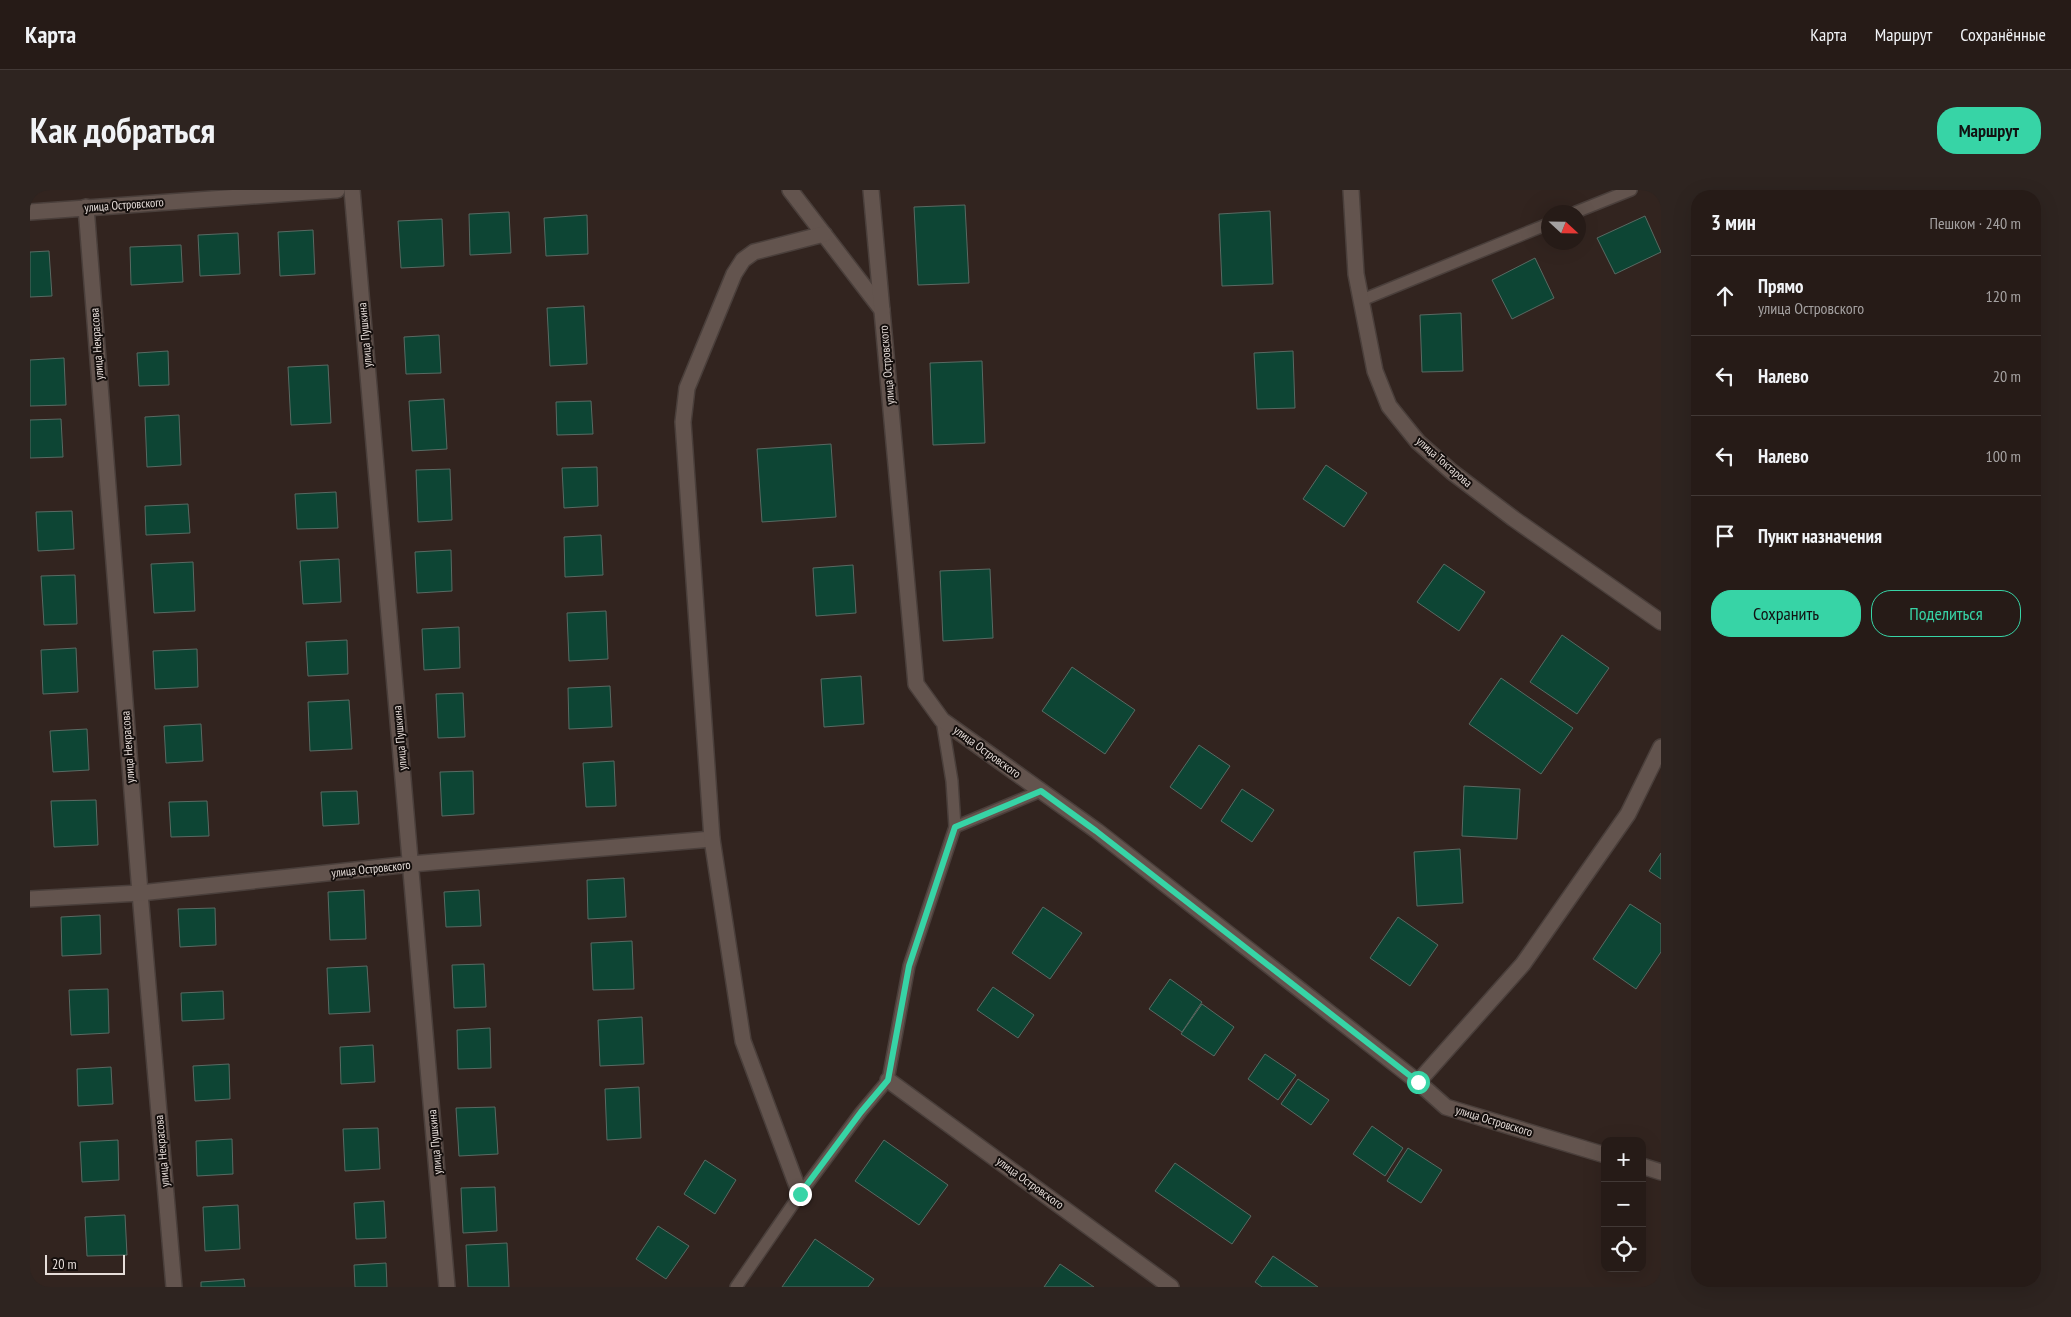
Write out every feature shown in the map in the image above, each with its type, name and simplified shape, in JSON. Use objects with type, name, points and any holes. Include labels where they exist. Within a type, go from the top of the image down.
[{"type":"street","name":"улица Островского","points":[[30,212],[338,190]]},
{"type":"street","name":"улица Пушкина","points":[[352,190],[412,864],[447,1287]]},
{"type":"street","points":[[790,190],[882,310]]},
{"type":"street","name":"улица Островского","points":[[871,190],[916,684],[942,720],[1096,831],[1418,1082],[1446,1107],[1601,1154]]},
{"type":"street","name":"улица Токтарова","points":[[1351,190],[1356,274],[1375,372],[1389,406],[1418,442],[1452,472],[1514,519],[1661,622]]},
{"type":"street","name":"улица Некрасова","points":[[86,207],[140,893],[174,1287]]},
{"type":"street","points":[[800,1194],[743,1041],[712,839],[683,422],[687,388],[734,274],[743,260],[754,252],[824,234]]},
{"type":"street","points":[[1418,1082],[1523,964],[1628,814],[1661,747]]},
{"type":"street","name":"улица Островского","points":[[30,899],[140,893],[412,864],[712,839]]},
{"type":"street","name":"улица Островского","points":[[888,1080],[1171,1287]]},
{"type":"street","points":[[1646,1167],[1661,1172]]},
{"type":"lane","points":[[1586,208],[1631,190]]},
{"type":"lane","points":[[1362,300],[1541,227]]},
{"type":"lane","points":[[736,1287],[800,1194],[861,1112],[888,1080],[909,966],[955,827],[952,782],[942,720]]},
{"type":"lane","points":[[955,827],[1041,791]]},
{"type":"building","points":[[965,205],[969,283],[918,285],[914,207]]},
{"type":"building","points":[[1270,211],[1273,284],[1222,286],[1219,214]]},
{"type":"building","points":[[509,212],[511,253],[470,255],[469,214]]},
{"type":"building","points":[[587,215],[588,254],[546,256],[544,218]]},
{"type":"building","points":[[1645,216],[1661,252],[1615,274],[1597,238]]},
{"type":"building","points":[[442,219],[444,266],[401,268],[398,221]]},
{"type":"building","points":[[313,230],[315,274],[280,276],[278,232]]},
{"type":"building","points":[[238,233],[240,274],[200,276],[198,235]]},
{"type":"building","points":[[181,245],[183,282],[131,285],[130,247]]},
{"type":"building","points":[[49,251],[52,296],[30,297],[30,252]]},
{"type":"building","points":[[1535,258],[1554,298],[1512,319],[1492,280]]},
{"type":"building","points":[[584,306],[587,364],[550,366],[547,308]]},
{"type":"building","points":[[1461,313],[1463,371],[1422,372],[1420,315]]},
{"type":"building","points":[[439,335],[441,373],[406,374],[404,337]]},
{"type":"building","points":[[168,351],[169,385],[139,386],[137,353]]},
{"type":"building","points":[[1293,351],[1295,408],[1257,409],[1254,353]]},
{"type":"building","points":[[64,358],[66,405],[30,406],[30,360]]},
{"type":"building","points":[[982,361],[985,443],[933,445],[930,363]]},
{"type":"building","points":[[328,365],[331,423],[291,425],[288,367]]},
{"type":"building","points":[[444,399],[447,449],[412,451],[409,401]]},
{"type":"building","points":[[591,401],[593,434],[557,435],[556,402]]},
{"type":"building","points":[[179,415],[181,465],[147,467],[145,417]]},
{"type":"building","points":[[61,419],[63,457],[30,458],[30,420]]},
{"type":"building","points":[[831,444],[836,517],[762,522],[757,449]]},
{"type":"building","points":[[1326,465],[1367,493],[1344,527],[1303,499]]},
{"type":"building","points":[[597,467],[598,506],[564,508],[562,468]]},
{"type":"building","points":[[450,469],[452,520],[418,522],[416,470]]},
{"type":"building","points":[[336,492],[338,528],[297,529],[295,494]]},
{"type":"building","points":[[188,504],[190,533],[146,535],[145,506]]},
{"type":"building","points":[[72,511],[74,549],[38,551],[36,512]]},
{"type":"building","points":[[601,535],[603,575],[565,577],[564,537]]},
{"type":"building","points":[[451,550],[452,591],[417,593],[415,552]]},
{"type":"building","points":[[339,559],[341,602],[303,604],[300,561]]},
{"type":"building","points":[[193,562],[195,611],[154,613],[151,564]]},
{"type":"building","points":[[1444,564],[1485,592],[1459,631],[1417,602]]},
{"type":"building","points":[[853,565],[856,613],[816,616],[813,568]]},
{"type":"building","points":[[990,569],[993,638],[943,641],[940,571]]},
{"type":"building","points":[[75,575],[77,624],[44,625],[41,576]]},
{"type":"building","points":[[606,611],[608,659],[569,661],[567,613]]},
{"type":"building","points":[[459,627],[460,668],[424,670],[422,629]]},
{"type":"building","points":[[1562,635],[1609,668],[1577,714],[1530,682]]},
{"type":"building","points":[[347,640],[348,674],[308,676],[306,642]]},
{"type":"building","points":[[76,648],[78,692],[43,694],[41,650]]},
{"type":"building","points":[[197,649],[198,687],[155,689],[153,651]]},
{"type":"building","points":[[1072,667],[1135,710],[1105,754],[1042,711]]},
{"type":"building","points":[[861,676],[864,724],[824,727],[821,679]]},
{"type":"building","points":[[1501,678],[1573,728],[1541,774],[1469,724]]},
{"type":"building","points":[[610,686],[612,727],[569,729],[568,688]]},
{"type":"building","points":[[463,693],[465,737],[438,738],[436,694]]},
{"type":"building","points":[[349,700],[352,749],[310,751],[308,702]]},
{"type":"building","points":[[201,724],[203,761],[166,763],[164,726]]},
{"type":"building","points":[[87,729],[89,770],[53,772],[50,731]]},
{"type":"building","points":[[1199,745],[1230,766],[1201,809],[1170,787]]},
{"type":"building","points":[[614,761],[616,806],[586,807],[583,763]]},
{"type":"building","points":[[473,771],[474,814],[442,816],[440,772]]},
{"type":"building","points":[[1464,786],[1520,789],[1517,839],[1462,836]]},
{"type":"building","points":[[1242,789],[1274,810],[1252,842],[1221,821]]},
{"type":"building","points":[[357,791],[359,824],[323,826],[321,792]]},
{"type":"building","points":[[96,800],[98,845],[54,847],[51,801]]},
{"type":"building","points":[[207,801],[209,836],[171,837],[169,802]]},
{"type":"building","points":[[1460,849],[1463,903],[1417,906],[1414,852]]},
{"type":"building","points":[[1661,853],[1661,879],[1649,871]]},
{"type":"building","points":[[624,878],[626,917],[588,919],[587,880]]},
{"type":"building","points":[[364,890],[366,939],[330,940],[328,892]]},
{"type":"building","points":[[479,890],[481,926],[446,927],[444,892]]},
{"type":"building","points":[[1630,904],[1661,924],[1661,952],[1636,989],[1593,959]]},
{"type":"building","points":[[1043,907],[1082,933],[1050,979],[1012,953]]},
{"type":"building","points":[[215,908],[216,945],[180,947],[178,909]]},
{"type":"building","points":[[100,915],[101,954],[62,956],[61,917]]},
{"type":"building","points":[[1398,917],[1438,945],[1410,986],[1370,958]]},
{"type":"building","points":[[632,941],[634,989],[593,990],[591,943]]},
{"type":"building","points":[[484,964],[486,1007],[454,1008],[452,965]]},
{"type":"building","points":[[367,966],[370,1012],[329,1014],[327,968]]},
{"type":"building","points":[[1170,979],[1202,1002],[1182,1032],[1149,1009]]},
{"type":"building","points":[[993,987],[1034,1015],[1018,1038],[977,1010]]},
{"type":"building","points":[[108,989],[109,1033],[71,1035],[69,990]]},
{"type":"building","points":[[223,991],[224,1019],[182,1021],[181,993]]},
{"type":"building","points":[[1202,1004],[1234,1027],[1214,1056],[1181,1034]]},
{"type":"building","points":[[642,1017],[644,1064],[600,1066],[598,1020]]},
{"type":"building","points":[[490,1028],[491,1068],[458,1069],[457,1030]]},
{"type":"building","points":[[373,1045],[375,1082],[341,1084],[340,1047]]},
{"type":"building","points":[[1265,1054],[1296,1075],[1278,1100],[1248,1079]]},
{"type":"building","points":[[229,1064],[230,1099],[195,1101],[193,1066]]},
{"type":"building","points":[[111,1067],[113,1104],[78,1106],[77,1069]]},
{"type":"building","points":[[1298,1079],[1329,1100],[1311,1125],[1281,1104]]},
{"type":"building","points":[[639,1087],[641,1138],[607,1140],[605,1089]]},
{"type":"building","points":[[495,1107],[498,1154],[459,1156],[456,1108]]},
{"type":"building","points":[[1372,1126],[1403,1148],[1385,1176],[1353,1154]]},
{"type":"building","points":[[378,1128],[380,1169],[345,1171],[343,1129]]},
{"type":"building","points":[[232,1139],[233,1174],[197,1176],[196,1141]]},
{"type":"building","points":[[118,1140],[119,1180],[82,1182],[80,1142]]},
{"type":"building","points":[[884,1140],[948,1185],[919,1225],[855,1181]]},
{"type":"building","points":[[1408,1148],[1442,1170],[1421,1203],[1387,1181]]},
{"type":"building","points":[[705,1160],[736,1180],[715,1214],[684,1194]]},
{"type":"building","points":[[1175,1163],[1251,1216],[1232,1244],[1155,1191]]},
{"type":"building","points":[[495,1187],[497,1231],[463,1233],[461,1188]]},
{"type":"building","points":[[384,1201],[386,1238],[356,1239],[354,1203]]},
{"type":"building","points":[[238,1205],[240,1249],[205,1251],[203,1207]]},
{"type":"building","points":[[125,1215],[127,1255],[87,1256],[85,1217]]},
{"type":"building","points":[[658,1226],[689,1246],[666,1279],[636,1259]]},
{"type":"building","points":[[815,1239],[874,1279],[868,1287],[782,1287]]},
{"type":"building","points":[[507,1243],[509,1287],[468,1287],[466,1245]]},
{"type":"building","points":[[1273,1256],[1318,1287],[1262,1287],[1255,1282]]},
{"type":"building","points":[[386,1263],[387,1287],[355,1287],[354,1265]]},
{"type":"building","points":[[1060,1264],[1094,1287],[1044,1287]]},
{"type":"building","points":[[244,1279],[245,1287],[201,1287],[201,1282]]},
{"type":"route","points":[[800,1194],[861,1112],[888,1080],[909,966],[955,827],[1041,791],[1096,831],[1418,1082]]}]
